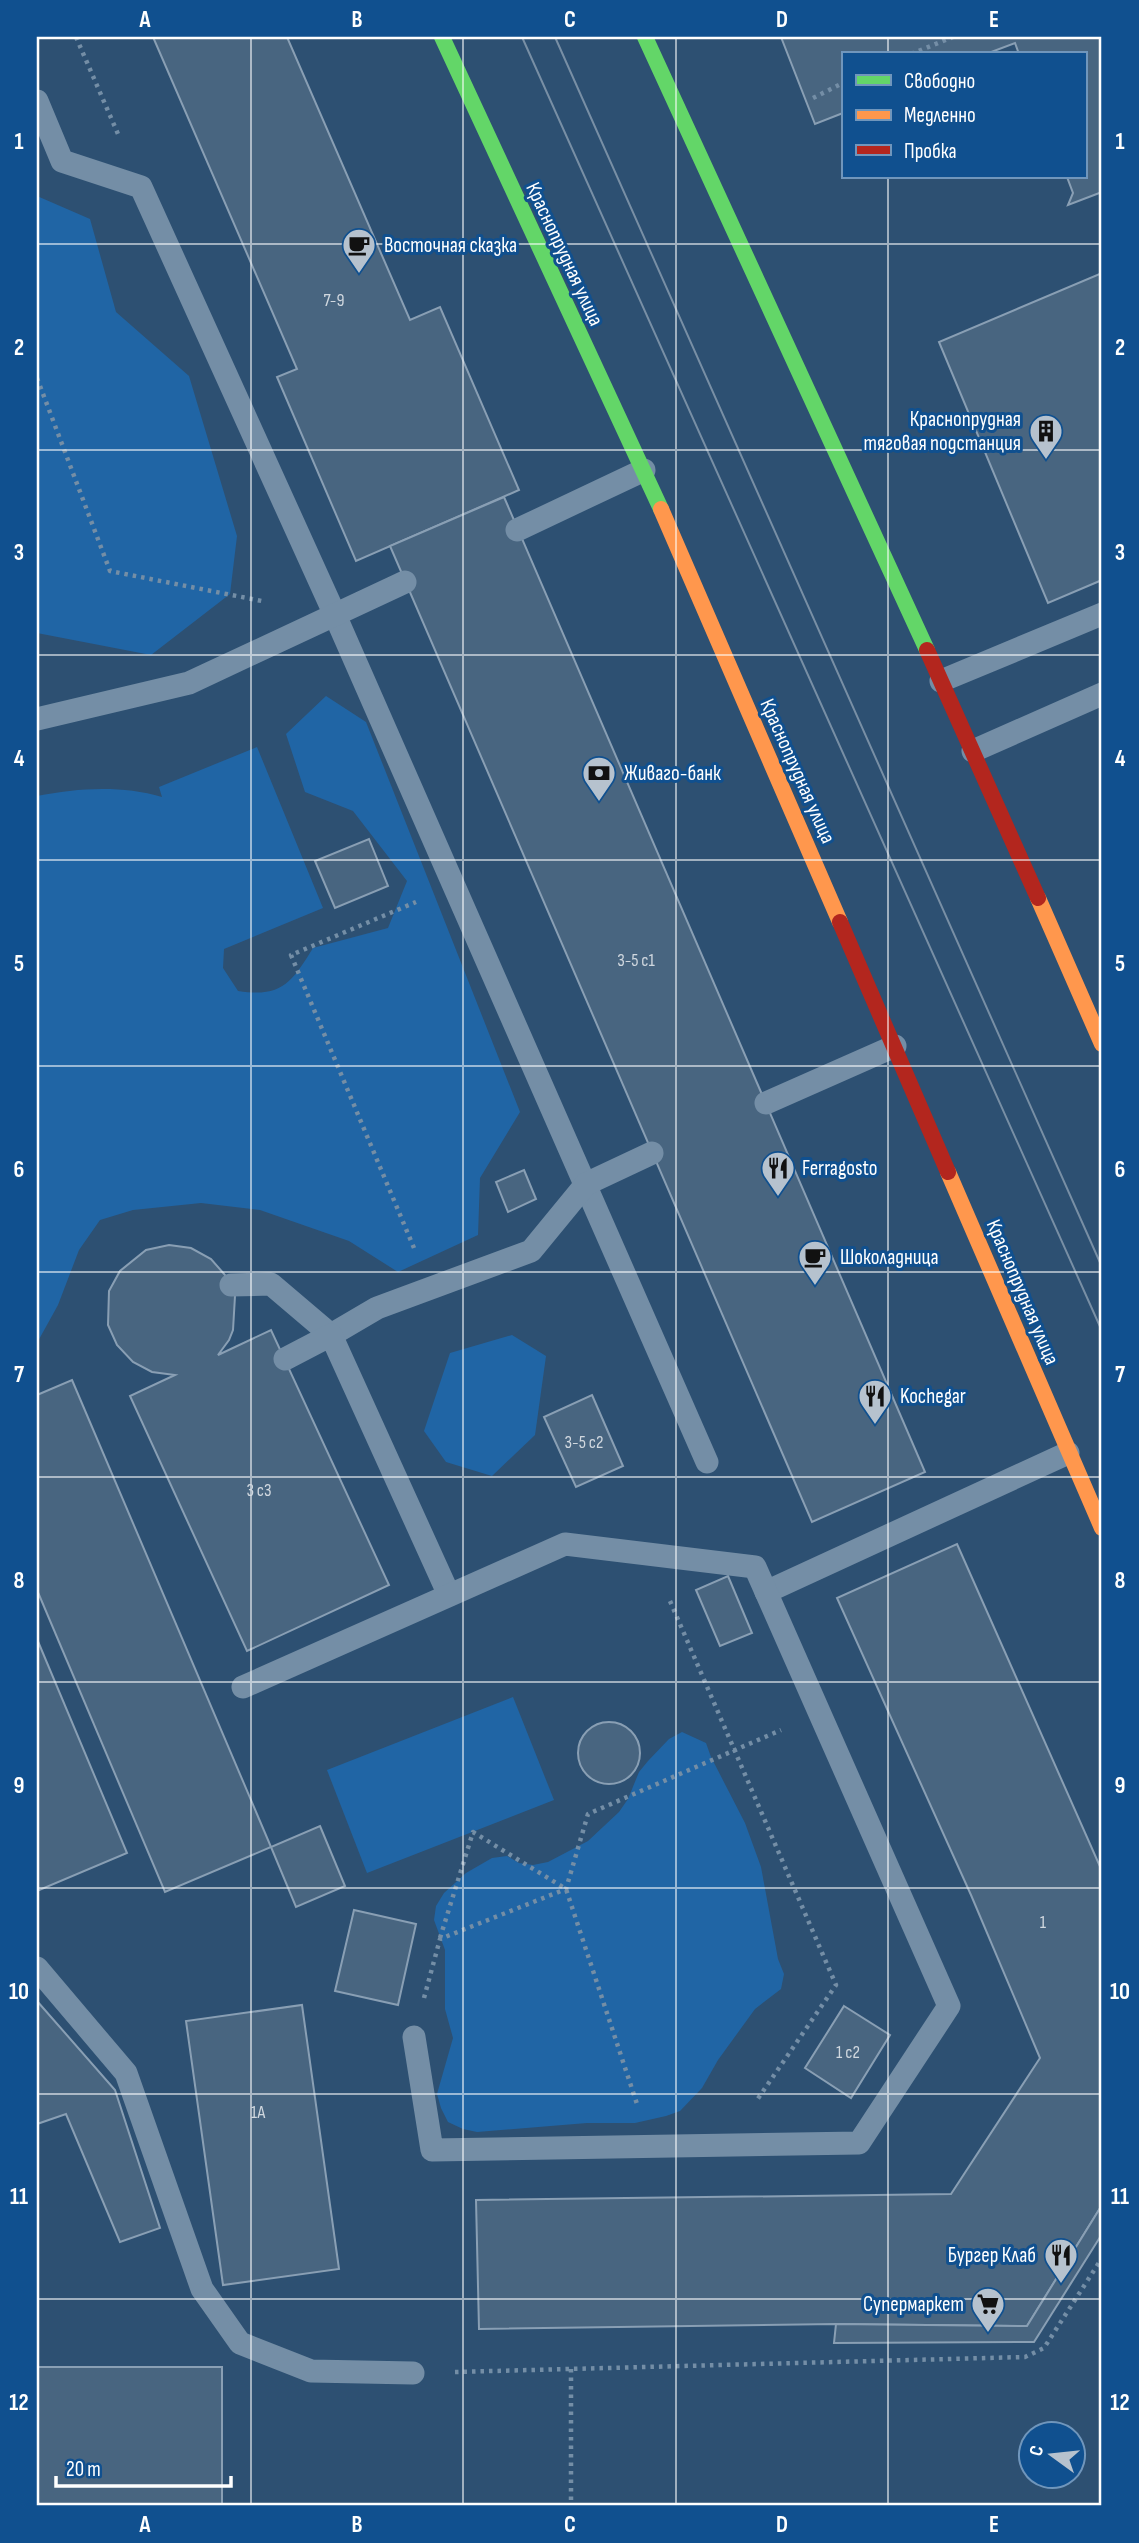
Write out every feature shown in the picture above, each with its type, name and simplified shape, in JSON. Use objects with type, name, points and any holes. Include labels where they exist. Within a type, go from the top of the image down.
[{"type":"main road","name":"Краснопрудная улица","points":[[442,37],[644,470],[1102,1528]]},
{"type":"main road","points":[[645,37],[973,751],[1102,1044]]},
{"type":"lane","points":[[37,101],[62,160],[141,187],[335,615],[707,1462]]},
{"type":"lane","points":[[517,530],[644,470]]},
{"type":"lane","points":[[37,719],[189,683],[405,582]]},
{"type":"lane","points":[[941,681],[1102,614]]},
{"type":"lane","points":[[973,751],[1102,694]]},
{"type":"lane","points":[[766,1103],[895,1046]]},
{"type":"lane","points":[[285,1359],[377,1308],[531,1251],[586,1184],[653,1153]]},
{"type":"lane","points":[[231,1285],[271,1284],[331,1335],[449,1595]]},
{"type":"lane","points":[[766,1592],[1068,1453]]},
{"type":"lane","points":[[243,1688],[565,1544],[755,1567],[950,2006],[859,2143],[432,2150],[414,2037]]},
{"type":"lane","points":[[37,1968],[126,2073],[202,2289],[240,2343],[311,2371],[414,2373]]},
{"type":"path","points":[[76,37],[121,141]]},
{"type":"path","points":[[916,52],[953,37]]},
{"type":"path","points":[[813,98],[842,84]]},
{"type":"path","points":[[37,378],[110,570],[269,602]]},
{"type":"path","points":[[431,1287],[291,955],[454,886]]},
{"type":"path","points":[[651,1555],[836,1985],[727,2144]]},
{"type":"path","points":[[651,2146],[566,1889],[588,1814],[820,1712]]},
{"type":"path","points":[[414,2037],[440,1939],[473,1832],[566,1889]]},
{"type":"path","points":[[440,1939],[566,1889]]},
{"type":"path","points":[[414,2373],[1025,2357],[1044,2348],[1102,2258]]},
{"type":"path","points":[[571,2369],[571,2506]]},
{"type":"shaded area","points":[[37,196],[90,219],[116,312],[189,376],[237,536],[230,594],[151,655],[37,633]]},
{"type":"shaded area","points":[[326,696],[366,722],[520,1112],[480,1178],[478,1235],[398,1272],[349,1241],[260,1210],[201,1203],[133,1210],[100,1220],[79,1250],[58,1305],[37,1343],[37,796],[68,791],[115,789],[162,797],[159,787],[257,747],[323,908],[224,949],[223,968],[238,991],[253,993],[276,989],[292,978],[313,948],[388,928],[407,881],[353,811],[305,792],[286,734]]},
{"type":"shaded area","points":[[512,1335],[546,1356],[535,1435],[492,1476],[446,1462],[424,1431],[450,1353]]},
{"type":"shaded area","points":[[513,1697],[554,1800],[367,1873],[327,1770]]},
{"type":"shaded area","points":[[682,1732],[706,1743],[745,1823],[761,1867],[778,1959],[784,1974],[781,1989],[755,2009],[718,2060],[702,2088],[680,2111],[635,2123],[587,2123],[477,2132],[448,2122],[437,2094],[453,2038],[445,2009],[445,1950],[434,1920],[436,1906],[444,1893],[466,1873],[492,1858],[507,1856],[519,1863],[533,1865],[548,1862],[588,1841],[619,1812],[628,1799],[639,1772],[648,1761],[669,1739]]},
{"type":"building","points":[[153,37],[287,37],[410,320],[440,307],[519,490],[356,561],[277,377],[297,369]]},
{"type":"building","points":[[781,37],[1102,37],[1102,192],[1068,205],[1073,193],[1067,178],[1086,178],[1086,52],[1018,52],[1015,43],[991,52],[842,52],[842,113],[815,124]]},
{"type":"building","name":"Краснопрудная тяговая подстанция","points":[[1102,273],[1102,580],[1048,603],[939,342]]},
{"type":"building","points":[[504,497],[925,1472],[812,1522],[390,546]]},
{"type":"building","points":[[369,839],[388,886],[335,908],[315,861]]},
{"type":"building","points":[[524,1170],[536,1199],[508,1212],[496,1182]]},
{"type":"building","points":[[169,1245],[191,1248],[211,1259],[225,1275],[235,1296],[233,1330],[218,1355],[271,1330],[389,1585],[247,1651],[130,1396],[175,1375],[152,1372],[133,1362],[117,1345],[108,1325],[109,1291],[120,1271],[146,1250]]},
{"type":"building","points":[[72,1380],[271,1847],[165,1892],[37,1590],[37,1395]]},
{"type":"building","points":[[592,1395],[623,1466],[576,1487],[544,1417]]},
{"type":"building","points":[[957,1544],[1102,1871],[1102,2205],[1027,2326],[836,2324],[479,2329],[476,2200],[951,2194],[1040,2058],[971,1895],[837,1598]]},
{"type":"building","points":[[728,1576],[752,1633],[720,1646],[696,1590]]},
{"type":"building","points":[[37,1639],[127,1853],[37,1891]]},
{"type":"building","points":[[609,1722],[621,1724],[631,1731],[638,1741],[638,1765],[631,1775],[621,1782],[609,1784],[597,1782],[587,1775],[580,1765],[578,1753],[580,1741],[587,1731],[597,1724]]},
{"type":"building","points":[[320,1826],[345,1886],[296,1907],[271,1847]]},
{"type":"building","points":[[354,1910],[416,1924],[398,2005],[335,1991]]},
{"type":"building","points":[[37,2001],[115,2090],[160,2228],[120,2242],[66,2114],[37,2124]]},
{"type":"building","points":[[302,2005],[339,2269],[223,2285],[186,2021]]},
{"type":"building","points":[[844,2006],[890,2035],[851,2098],[805,2068]]},
{"type":"building","points":[[1102,2205],[1102,2234],[1034,2342],[834,2343],[836,2324],[1027,2326]]},
{"type":"building","points":[[37,2367],[222,2367],[222,2506],[37,2506]]},
{"type":"tram line","points":[[522,37],[1102,1331]]},
{"type":"tram line","points":[[555,37],[1102,1267]]},
{"type":"traffic: fast","points":[[442,37],[661,509]]},
{"type":"traffic: fast","points":[[645,37],[927,650]]},
{"type":"traffic: slow","points":[[661,509],[840,922]]},
{"type":"traffic: slow","points":[[1038,898],[1102,1044]]},
{"type":"traffic: slow","points":[[948,1172],[1102,1528]]},
{"type":"traffic: jam","points":[[927,650],[1038,898]]},
{"type":"traffic: jam","points":[[840,922],[948,1172]]},
{"type":"place","name":"Восточная сказка","points":[[359,275]]},
{"type":"place","name":"Краснопрудная тяговая подстанция","points":[[1046,461]]},
{"type":"place","name":"Живаго-банк","points":[[599,803]]},
{"type":"place","name":"Ferragosto","points":[[778,1198]]},
{"type":"place","name":"Шоколадница","points":[[815,1287]]},
{"type":"place","name":"Kochegar","points":[[875,1426]]},
{"type":"place","name":"Бургер Клаб","points":[[1061,2285]]},
{"type":"place","name":"Супермаркет","points":[[988,2334]]}]
